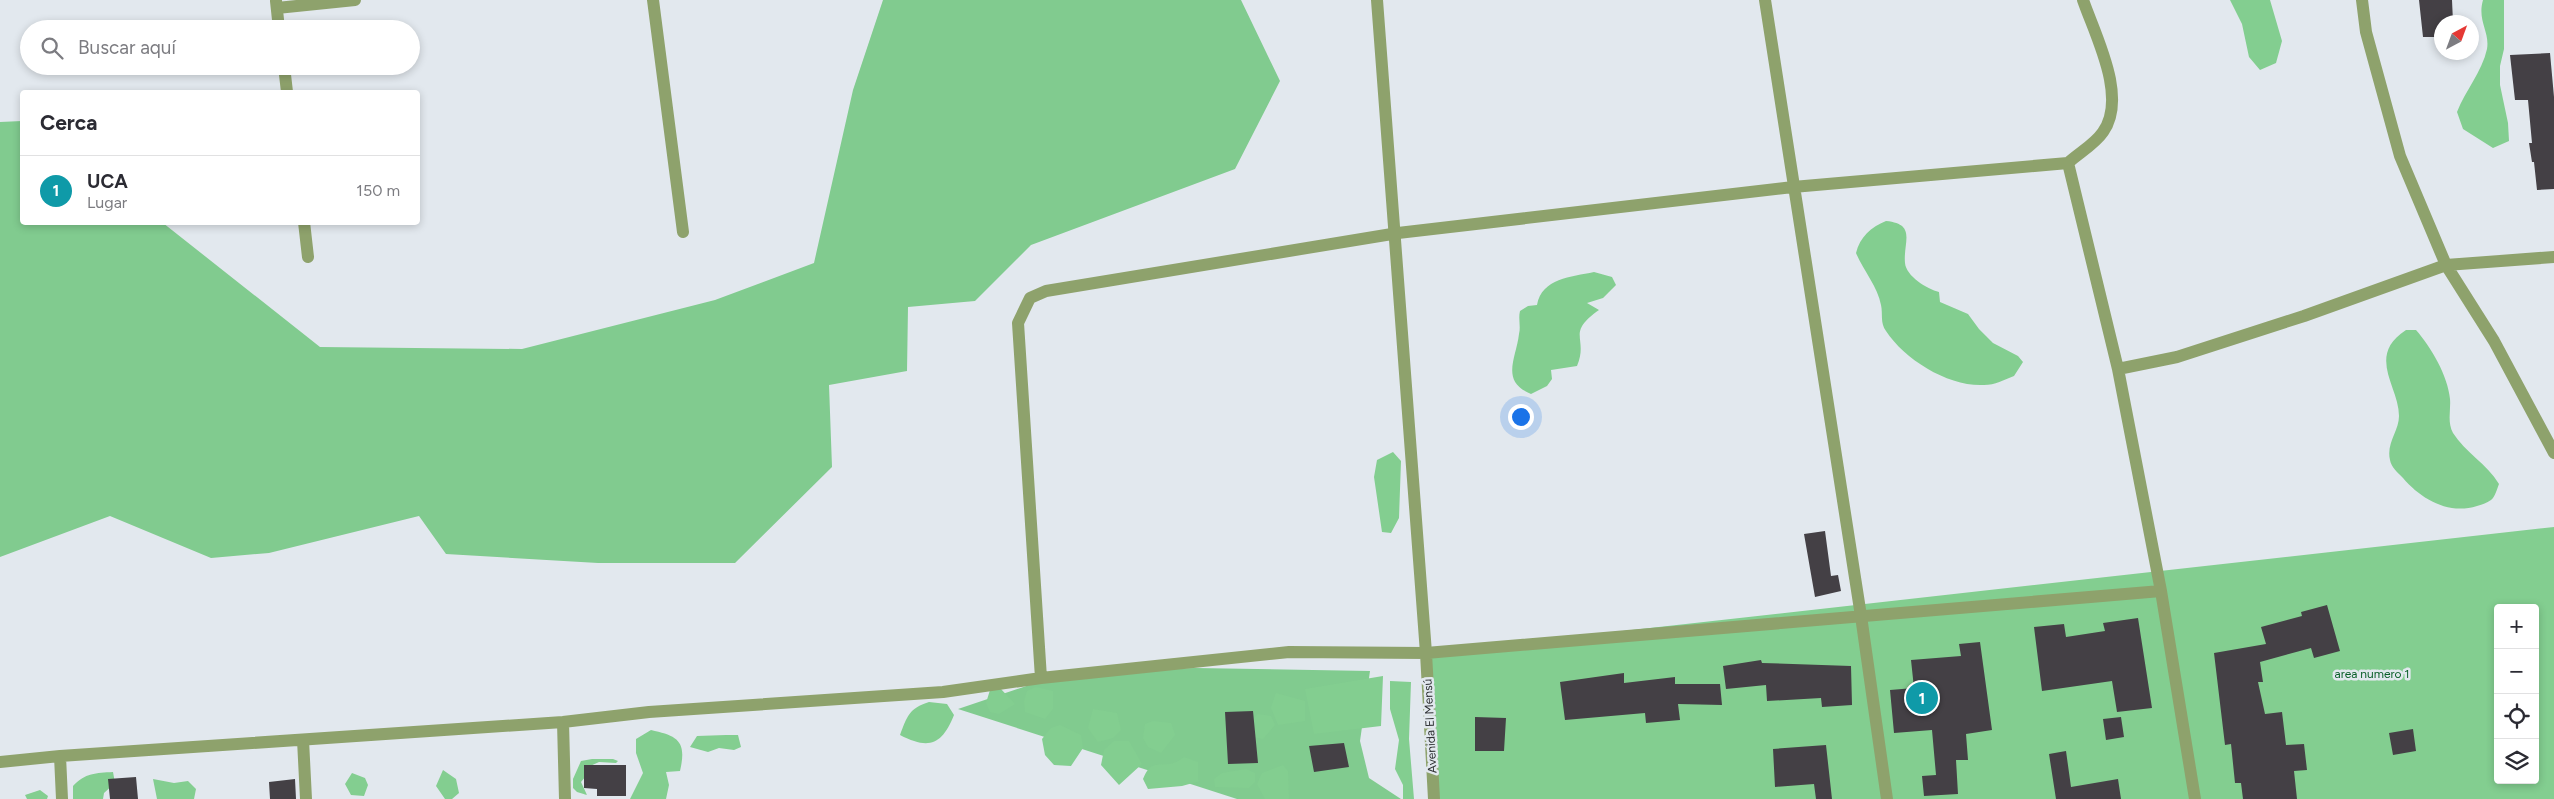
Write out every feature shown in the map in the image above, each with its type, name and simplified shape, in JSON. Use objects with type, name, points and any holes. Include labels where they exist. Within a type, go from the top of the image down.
[{"type":"street","points":[[278,20],[276,4],[355,0]]},
{"type":"street","points":[[653,0],[683,232]]},
{"type":"street","name":"Avenida El Mensú","points":[[1377,0],[1426,653],[1434,799]]},
{"type":"street","points":[[1765,0],[1861,616],[1886,799]]},
{"type":"street","points":[[1041,678],[1018,323],[1030,298],[1046,291],[1394,234],[1793,187],[2068,163],[2103,132],[2112,107],[2111,78],[2083,0]]},
{"type":"street","points":[[2362,0],[2366,32],[2400,156],[2446,265],[2494,341],[2554,453]]},
{"type":"street","points":[[285,75],[288,90]]},
{"type":"street","points":[[2068,163],[2118,368],[2161,591],[2195,799]]},
{"type":"street","points":[[304,225],[308,257]]},
{"type":"street","points":[[2118,368],[2177,357],[2304,316],[2446,265],[2554,257]]},
{"type":"street","points":[[0,762],[60,756],[563,722],[649,712],[943,692],[1041,678],[1289,652],[1426,653],[2161,591]]},
{"type":"street","points":[[563,722],[565,799]]},
{"type":"street","points":[[303,740],[306,799]]},
{"type":"street","points":[[60,756],[62,799]]},
{"type":"green space","points":[[883,0],[1241,0],[1280,81],[1235,169],[1031,245],[975,301],[908,307],[907,371],[829,385],[832,467],[735,563],[598,563],[446,554],[419,516],[269,553],[211,558],[110,516],[0,557],[0,122],[20,121],[20,225],[166,225],[320,347],[522,349],[715,300],[814,263],[853,90]]},
{"type":"green space","points":[[2230,0],[2270,0],[2282,41],[2276,63],[2260,70],[2249,57],[2242,24]]},
{"type":"green space","points":[[2483,0],[2504,0],[2504,49],[2500,66],[2500,85],[2508,123],[2509,141],[2493,148],[2463,129],[2457,112],[2481,66],[2487,49],[2487,37],[2482,20]]},
{"type":"green space","points":[[1886,221],[1896,223],[1905,230],[1905,263],[1909,273],[1923,285],[1939,292],[1940,302],[1968,314],[1993,343],[2018,356],[2023,362],[2014,376],[1988,385],[1957,381],[1929,370],[1904,352],[1894,342],[1884,328],[1882,308],[1874,285],[1856,253],[1860,242],[1867,233]]},
{"type":"green space","points":[[1594,272],[1612,277],[1616,285],[1603,298],[1587,303],[1599,310],[1589,318],[1580,331],[1581,348],[1577,366],[1551,370],[1552,379],[1547,386],[1531,394],[1521,389],[1513,376],[1512,368],[1520,331],[1520,311],[1528,306],[1537,305],[1540,296],[1551,284],[1559,280]]},
{"type":"green space","points":[[2406,330],[2416,330],[2433,353],[2442,372],[2449,390],[2450,420],[2453,433],[2499,484],[2494,497],[2486,503],[2479,506],[2456,508],[2436,503],[2410,486],[2392,465],[2389,454],[2399,416],[2398,405],[2386,361],[2388,350],[2394,340]]},
{"type":"green space","points":[[1393,452],[1401,461],[1399,518],[1391,533],[1382,532],[1374,477],[1377,460]]},
{"type":"green space","name":"area numero 1","points":[[2554,527],[2554,799],[1434,799],[1426,653]]},
{"type":"green space","points":[[1195,668],[1370,671],[1360,741],[1369,778],[1401,799],[1237,799],[958,709],[1071,671]]},
{"type":"green space","points":[[1383,676],[1381,726],[1314,734],[1305,689]]},
{"type":"green space","points":[[1390,681],[1411,682],[1409,739],[1414,799],[1403,799],[1403,785],[1395,769],[1399,740],[1390,709]]},
{"type":"green space","points":[[1036,687],[1053,691],[1053,709],[1045,719],[1025,712],[1024,701],[1027,691]]},
{"type":"green space","points":[[1000,688],[1015,704],[999,714],[990,712],[986,703],[990,690]]},
{"type":"green space","points":[[1276,693],[1305,701],[1305,721],[1278,725],[1271,708]]},
{"type":"green space","points":[[929,702],[947,704],[954,715],[945,733],[933,742],[927,743],[910,740],[900,735],[913,710]]},
{"type":"green space","points":[[1093,709],[1117,713],[1121,730],[1113,738],[1098,742],[1088,728]]},
{"type":"green space","points":[[1258,714],[1271,716],[1275,725],[1263,739],[1253,737],[1243,729]]},
{"type":"green space","points":[[1153,721],[1171,723],[1175,735],[1161,753],[1148,747],[1143,738],[1145,724]]},
{"type":"green space","points":[[1060,725],[1081,735],[1083,748],[1071,766],[1054,765],[1045,755],[1042,739],[1051,728]]},
{"type":"green space","points":[[651,730],[668,735],[678,741],[682,753],[680,771],[666,772],[669,785],[666,799],[630,799],[643,773],[636,753],[636,739]]},
{"type":"green space","points":[[738,735],[741,747],[734,750],[719,748],[708,752],[690,747],[697,736]]},
{"type":"green space","points":[[1114,741],[1129,741],[1142,764],[1119,785],[1101,765],[1104,750]]},
{"type":"green space","points":[[1184,757],[1198,762],[1198,780],[1200,781],[1182,786],[1148,789],[1143,779],[1150,767],[1173,763]]},
{"type":"green space","points":[[613,759],[618,761],[616,763],[599,762],[588,767],[586,776],[581,782],[587,795],[577,792],[573,788],[573,779],[581,761]]},
{"type":"green space","points":[[1283,765],[1288,771],[1289,799],[1265,799],[1257,784],[1262,773]]},
{"type":"green space","points":[[1246,769],[1255,773],[1255,782],[1249,788],[1215,787],[1214,779],[1222,773]]},
{"type":"green space","points":[[443,770],[456,779],[459,793],[452,799],[445,799],[436,786]]},
{"type":"green space","points":[[113,772],[115,783],[104,793],[103,799],[73,799],[73,786],[82,778],[96,773]]},
{"type":"green space","points":[[352,773],[365,778],[368,785],[364,796],[351,795],[345,784]]},
{"type":"green space","points":[[153,779],[174,783],[188,781],[196,789],[194,799],[157,799]]},
{"type":"green space","points":[[40,790],[48,796],[47,799],[27,799],[25,795]]},
{"type":"building","points":[[2419,0],[2452,0],[2453,15],[2434,15],[2434,37],[2423,37]]},
{"type":"building","points":[[2550,53],[2554,97],[2554,189],[2537,190],[2534,162],[2532,162],[2529,143],[2532,143],[2528,100],[2515,100],[2510,55]]},
{"type":"building","points":[[1825,531],[1831,576],[1838,575],[1841,591],[1815,597],[1804,534]]},
{"type":"building","points":[[2327,605],[2340,651],[2314,658],[2311,648],[2260,662],[2263,682],[2258,682],[2265,714],[2282,712],[2286,745],[2304,744],[2307,770],[2294,771],[2297,799],[2243,799],[2241,783],[2235,783],[2231,744],[2225,745],[2214,653],[2266,644],[2261,627],[2302,616],[2301,612]]},
{"type":"building","points":[[2138,618],[2152,708],[2117,712],[2112,681],[2042,691],[2034,627],[2064,624],[2066,637],[2105,631],[2103,623]]},
{"type":"building","points":[[1980,642],[1992,730],[1966,734],[1968,760],[1956,760],[1958,794],[1924,796],[1922,776],[1936,775],[1932,730],[1894,733],[1890,690],[1914,688],[1911,660],[1961,656],[1959,644]]},
{"type":"building","points":[[1761,660],[1762,663],[1851,666],[1852,705],[1822,707],[1821,698],[1767,701],[1766,685],[1726,689],[1723,666]]},
{"type":"building","points":[[1624,673],[1624,683],[1675,677],[1675,684],[1720,684],[1722,705],[1678,704],[1680,720],[1646,723],[1645,713],[1565,720],[1560,682]]},
{"type":"building","points":[[1253,711],[1258,763],[1228,764],[1225,712]]},
{"type":"building","points":[[1475,717],[1506,718],[1504,751],[1475,751]]},
{"type":"building","points":[[2121,717],[2124,737],[2106,740],[2103,719]]},
{"type":"building","points":[[2413,729],[2416,751],[2393,755],[2389,733]]},
{"type":"building","points":[[1344,743],[1349,767],[1314,772],[1309,746]]},
{"type":"building","points":[[1826,745],[1832,799],[1816,799],[1814,784],[1775,787],[1773,749]]},
{"type":"building","points":[[2066,751],[2071,787],[2118,779],[2121,799],[2056,799],[2049,754]]},
{"type":"building","points":[[584,765],[626,765],[626,796],[597,796],[597,789],[584,788]]},
{"type":"building","points":[[136,777],[138,799],[110,799],[108,779]]},
{"type":"building","points":[[295,779],[296,799],[270,799],[269,782]]},
{"type":"place","name":"UCA","points":[[1922,698]]}]
